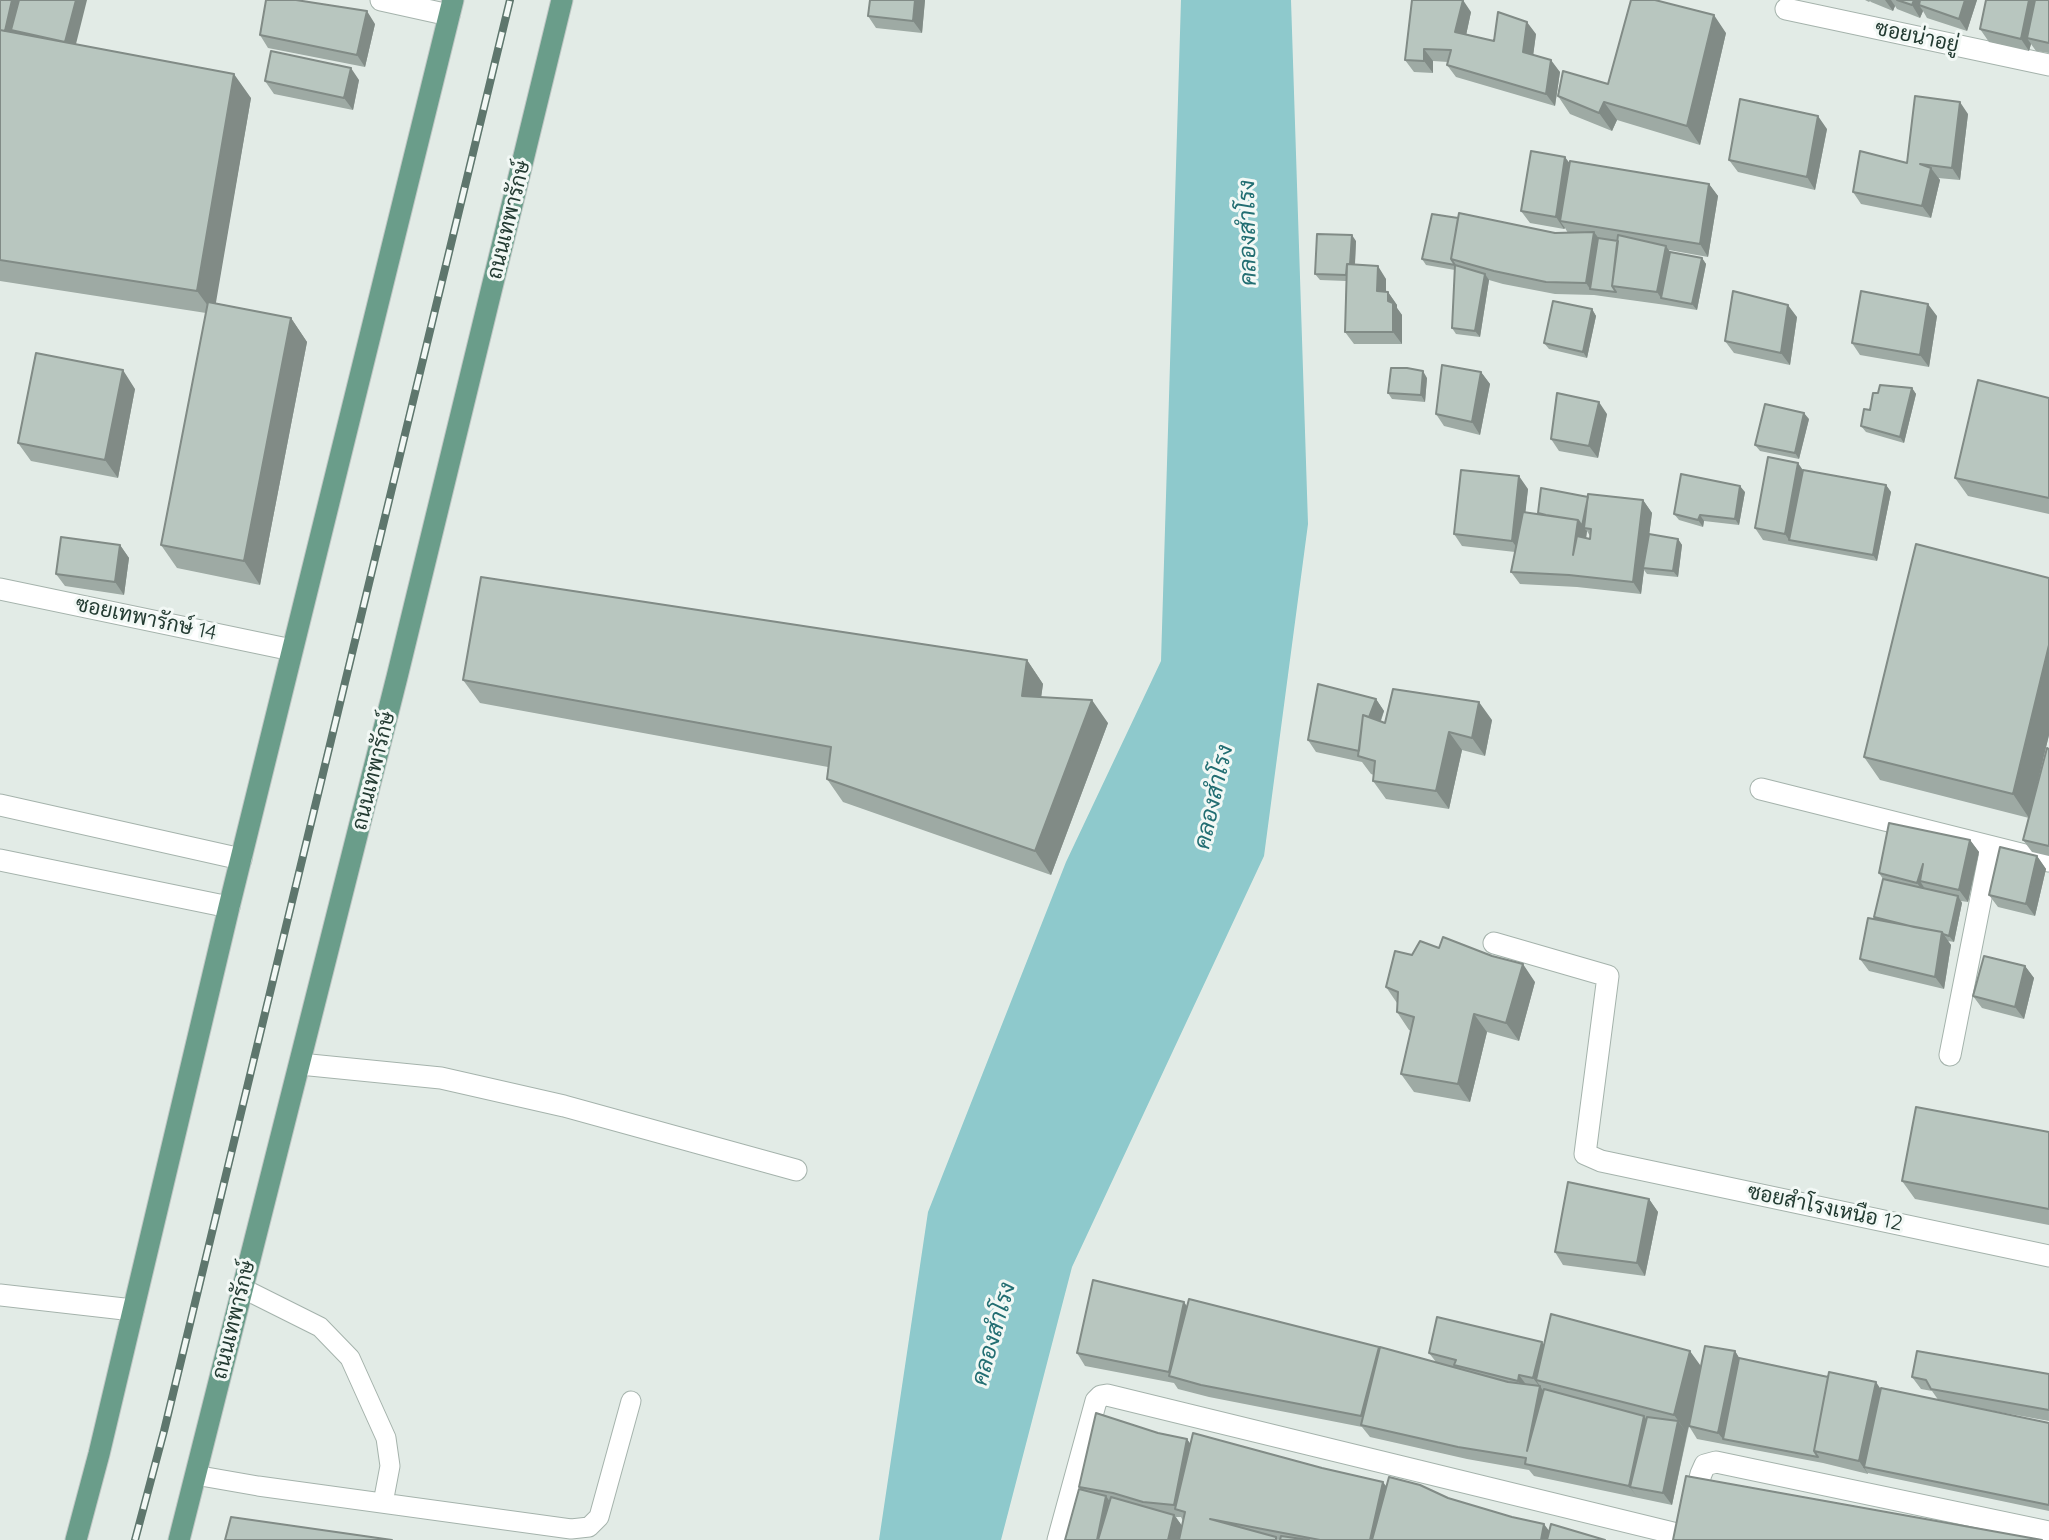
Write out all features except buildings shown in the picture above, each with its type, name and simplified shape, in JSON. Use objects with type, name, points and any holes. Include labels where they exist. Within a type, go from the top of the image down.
[{"type":"main road","name":"ถนนเทพารักษ์","points":[[180,1540],[397,677],[562,0]]},
{"type":"main road","points":[[76,1540],[451,8]]},
{"type":"street","points":[[381,0],[451,8]]},
{"type":"street","name":"ซอยน่าอยู่","points":[[1786,9],[2049,65]]},
{"type":"street","name":"ซอยเทพารักษ์ 14","points":[[0,589],[292,650]]},
{"type":"street","points":[[1761,789],[2049,861]]},
{"type":"street","points":[[0,805],[241,859]]},
{"type":"street","points":[[1950,1055],[1991,847]]},
{"type":"street","points":[[0,860],[229,907]]},
{"type":"street","name":"ซอยสำโรงเหนือ 12","points":[[1494,943],[1608,976],[1585,1154],[1601,1161],[2049,1256]]},
{"type":"street","points":[[300,1064],[440,1078],[564,1106],[796,1170]]},
{"type":"street","points":[[0,1295],[134,1310]]},
{"type":"street","points":[[1058,1540],[1096,1401],[1107,1395],[1685,1538],[1701,1474],[1705,1465],[1716,1462],[2049,1532]]},
{"type":"lane","points":[[242,1288],[320,1327],[350,1358],[386,1438],[390,1466],[383,1503]]},
{"type":"lane","points":[[195,1475],[571,1529],[589,1527],[599,1517],[631,1401]]},
{"type":"water","name":"คลองสำโรง","points":[[1181,0],[1291,0],[1308,524],[1264,856],[1072,1267],[1001,1540],[879,1540],[928,1212],[1066,862],[1161,661]]},
{"type":"railway","points":[[135,1540],[164,1431],[510,0]]}]
